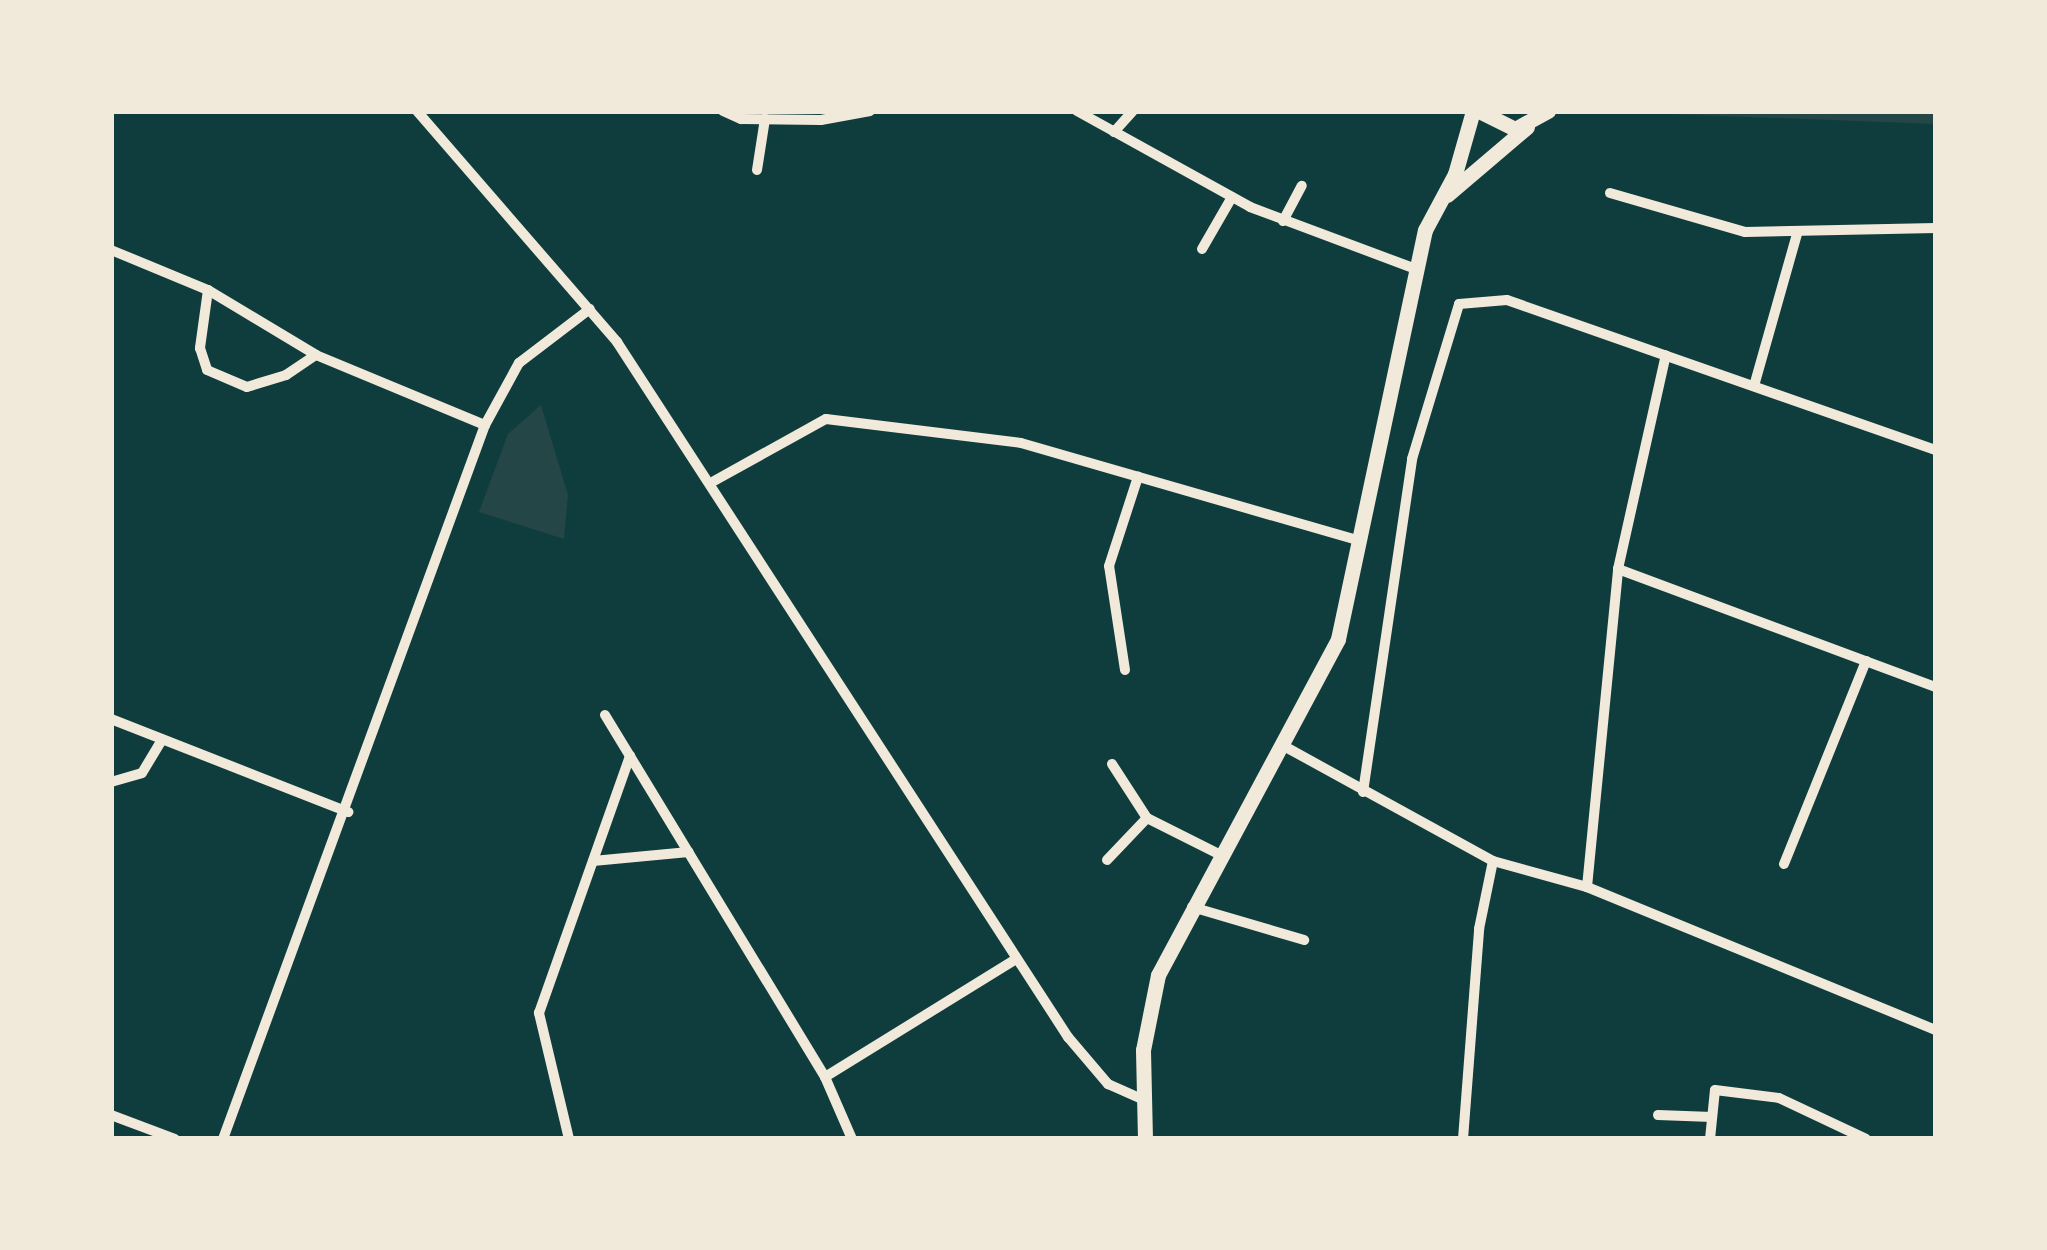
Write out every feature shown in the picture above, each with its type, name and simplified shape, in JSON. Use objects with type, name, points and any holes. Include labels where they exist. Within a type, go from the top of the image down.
[{"type":"main road","points":[[1145,1139],[1142,1099],[1147,1012],[1189,906],[1338,639],[1416,269],[1441,199],[1476,111],[1501,127],[1527,127]]},
{"type":"main road","points":[[1441,199],[1548,111]]},
{"type":"street","points":[[417,111],[590,309],[714,481],[1087,1064],[1118,1091],[1142,1099]]},
{"type":"street","points":[[723,111],[765,119],[870,111]]},
{"type":"street","points":[[1077,111],[1283,221],[1416,269]]},
{"type":"street","points":[[1114,132],[1133,111]]},
{"type":"street","points":[[758,170],[765,119]]},
{"type":"street","points":[[1283,221],[1302,186]]},
{"type":"street","points":[[1610,193],[1745,232],[1936,228]]},
{"type":"street","points":[[1202,249],[1232,197]]},
{"type":"street","points":[[1754,386],[1798,231]]},
{"type":"street","points":[[111,250],[208,290],[316,355],[485,425]]},
{"type":"street","points":[[208,290],[200,348],[207,370],[248,386],[286,375],[316,355]]},
{"type":"street","points":[[1364,792],[1412,459],[1460,304],[1507,300],[1936,450]]},
{"type":"street","points":[[224,1139],[348,812],[485,425],[519,363],[590,309]]},
{"type":"street","points":[[1587,886],[1618,569],[1666,355]]},
{"type":"street","points":[[714,481],[826,419],[1022,443],[1356,540]]},
{"type":"street","points":[[1125,670],[1109,566],[1138,477]]},
{"type":"street","points":[[1618,569],[1936,687]]},
{"type":"street","points":[[1784,864],[1866,661]]},
{"type":"street","points":[[605,715],[825,1077],[852,1139]]},
{"type":"street","points":[[111,719],[348,812]]},
{"type":"street","points":[[111,782],[142,773],[162,740]]},
{"type":"street","points":[[1282,746],[1493,861],[1587,886],[1936,1030]]},
{"type":"street","points":[[569,1139],[539,1012],[630,756]]},
{"type":"street","points":[[1112,764],[1147,818],[1221,855]]},
{"type":"street","points":[[1107,860],[1147,818]]},
{"type":"street","points":[[592,862],[689,852]]},
{"type":"street","points":[[1463,1139],[1479,929],[1493,861]]},
{"type":"street","points":[[1189,906],[1304,940]]},
{"type":"street","points":[[825,1077],[1016,959]]},
{"type":"street","points":[[1710,1139],[1715,1090],[1779,1098],[1866,1139]]},
{"type":"street","points":[[1658,1114],[1712,1117]]},
{"type":"street","points":[[111,1115],[175,1139]]},
{"type":"shaded area","points":[[1588,111],[1936,111],[1936,124]]},
{"type":"shaded area","points":[[541,405],[568,495],[564,539],[479,512],[508,434]]}]
